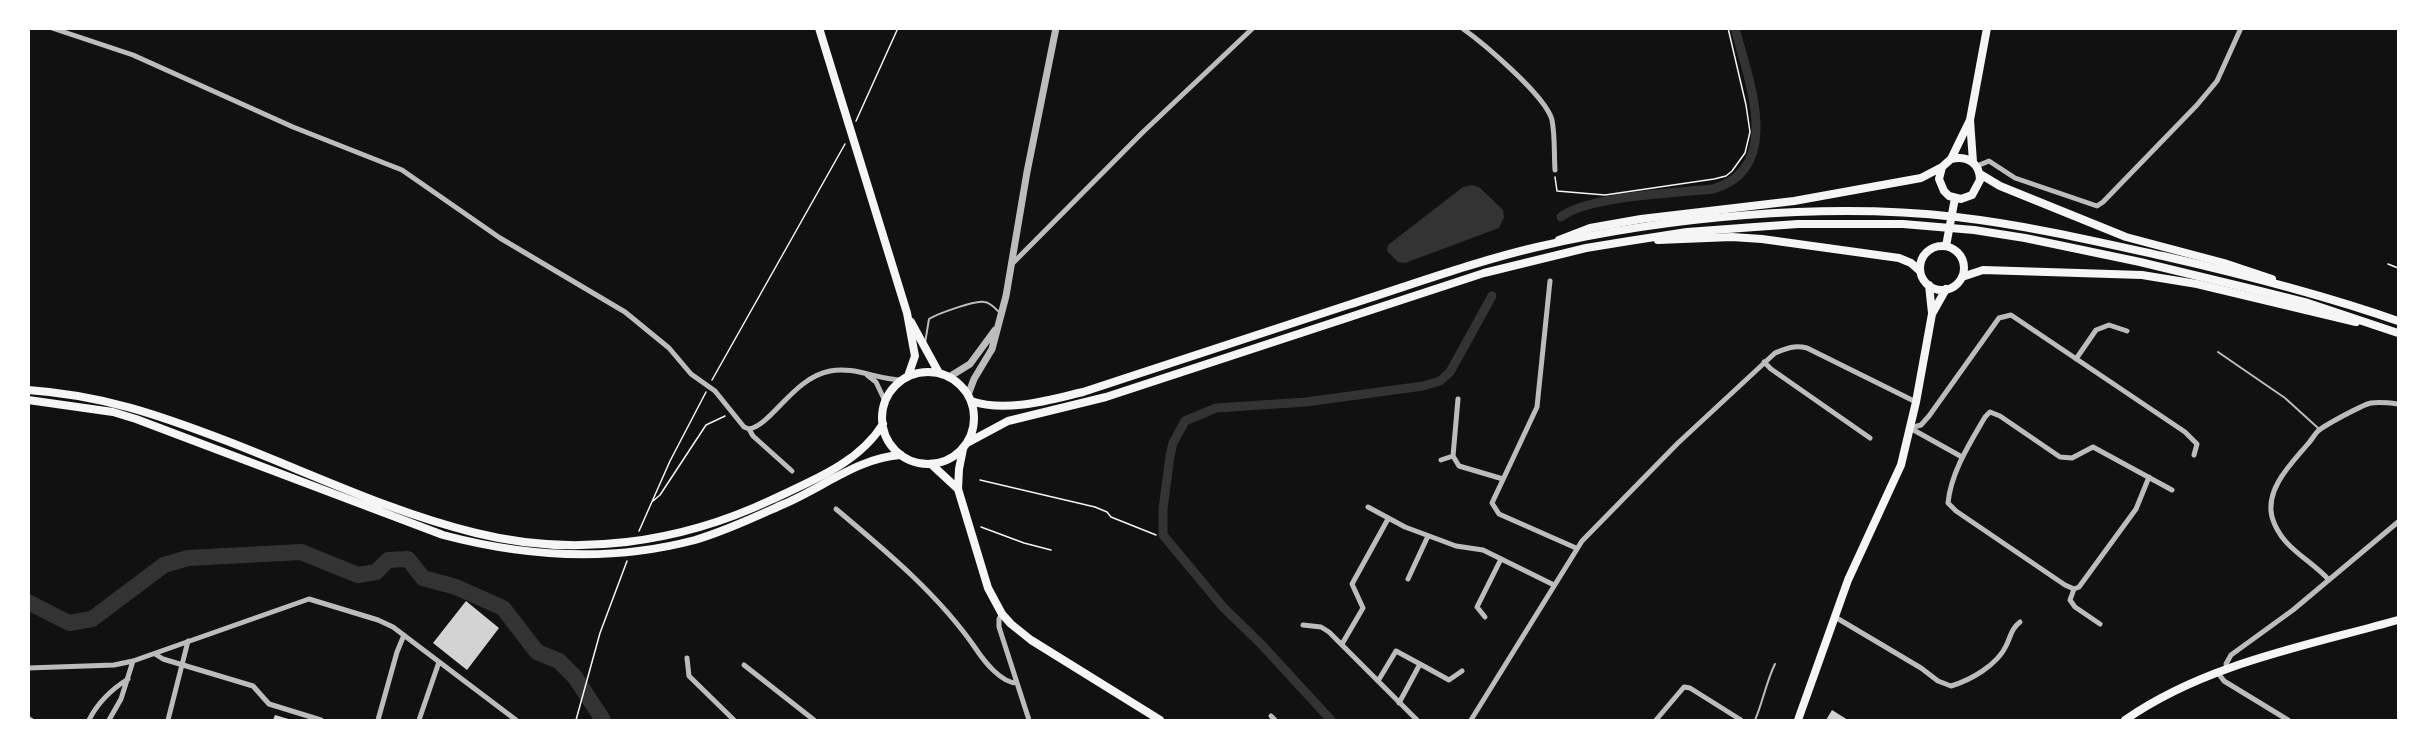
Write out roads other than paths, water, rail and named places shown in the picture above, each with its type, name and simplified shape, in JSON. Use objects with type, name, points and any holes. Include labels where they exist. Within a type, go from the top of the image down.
[{"type":"main road","points":[[819,28],[907,313],[915,356],[905,378]]},
{"type":"main road","points":[[1987,28],[1970,120],[1951,159],[1942,167],[1921,178],[1794,201],[1641,219],[1590,228],[1541,246],[1461,268],[1083,392],[1046,401],[987,405],[970,398],[949,377],[939,373],[918,373],[905,378],[895,386],[885,401],[883,424],[889,442],[901,455],[910,460],[931,464],[954,457],[965,446],[1008,421],[1106,397],[1484,273],[1586,248],[1687,232],[1798,224],[1903,224],[1974,230],[2072,247],[2308,303],[2398,333]]},
{"type":"main road","points":[[1954,202],[1966,198],[1979,186],[1980,174],[1975,164],[1970,120]]},
{"type":"main road","points":[[1951,159],[1958,157],[1975,164]]},
{"type":"main road","points":[[1942,167],[1941,186],[1954,202],[1947,243]]},
{"type":"main road","points":[[1980,174],[2000,186],[2126,237],[2224,263],[2398,321]]},
{"type":"main road","points":[[1541,246],[1649,226],[1745,217],[1845,213],[1952,217],[2070,235],[2226,270],[2318,294]]},
{"type":"main road","points":[[1629,241],[1732,237],[1899,258],[1911,263],[1920,271],[1929,285],[1932,314],[1916,402],[1894,482],[1853,567],[1798,720]]},
{"type":"main road","points":[[1920,271],[1922,259],[1929,250],[1947,243]]},
{"type":"main road","points":[[1932,314],[1946,289],[1958,282],[1962,276],[1964,264],[1947,243]]},
{"type":"main road","points":[[1962,276],[1983,270],[2142,275],[2197,284],[2329,317],[2380,326]]},
{"type":"main road","points":[[1929,285],[1946,289]]},
{"type":"main road","points":[[907,313],[939,373]]},
{"type":"main road","points":[[28,390],[89,397],[136,408],[380,502],[477,533],[516,541],[566,544],[627,543],[661,538],[713,524],[768,501],[843,463],[864,448],[883,424]]},
{"type":"main road","points":[[970,398],[975,418],[959,469],[958,489],[988,588],[1002,614],[1031,640],[1161,720]]},
{"type":"main road","points":[[28,400],[105,411],[177,432],[376,511],[443,535],[477,544],[553,554],[592,555],[640,550],[698,539],[772,510],[866,463],[884,457],[901,455]]},
{"type":"main road","points":[[931,464],[958,489]]},
{"type":"main road","points":[[2125,720],[2162,698],[2227,669],[2398,620]]},
{"type":"street","points":[[52,28],[133,55],[293,127],[402,170],[500,238],[634,319],[669,348],[691,374],[715,391],[739,422],[792,471]]},
{"type":"street","points":[[970,398],[974,379],[992,349],[1011,265],[1056,28]]},
{"type":"street","points":[[1011,265],[1143,132],[1253,28]]},
{"type":"street","points":[[1462,28],[1514,71],[1547,110],[1552,118],[1555,170]]},
{"type":"street","points":[[1975,164],[1989,161],[2014,178],[2097,206],[2166,138],[2217,81],[2241,28]]},
{"type":"street","points":[[1550,281],[1537,407],[1492,503],[1499,514],[1576,548]]},
{"type":"street","points":[[1910,428],[1921,424],[1929,416],[2000,318],[2011,315],[2185,432],[2198,444],[2194,455]]},
{"type":"street","points":[[2076,359],[2096,330],[2109,325],[2127,331]]},
{"type":"street","points":[[949,377],[970,364],[996,328]]},
{"type":"street","points":[[1471,720],[1576,548],[1678,443],[1774,353],[1798,346],[1916,402]]},
{"type":"street","points":[[1764,362],[1870,438]]},
{"type":"street","points":[[749,429],[758,425],[794,389],[817,374],[843,369],[866,375],[905,378]]},
{"type":"street","points":[[866,375],[876,382],[885,401]]},
{"type":"street","points":[[1458,399],[1454,456],[1459,466],[1503,479]]},
{"type":"street","points":[[2330,580],[2317,567],[2292,551],[2284,541],[2272,516],[2274,490],[2291,463],[2319,429],[2372,403],[2398,404]]},
{"type":"street","points":[[2074,589],[1956,511],[1948,503],[1949,491],[1962,457],[1984,417],[1990,412],[2000,416],[2060,457],[2072,458],[2093,447],[2172,490]]},
{"type":"street","points":[[1910,428],[1962,457]]},
{"type":"street","points":[[1441,460],[1454,456]]},
{"type":"street","points":[[2100,624],[2075,607],[2070,600],[2074,589],[2079,587],[2136,509],[2149,477]]},
{"type":"street","points":[[1368,507],[1388,519],[1428,536],[1456,546],[1483,550],[1554,585]]},
{"type":"street","points":[[836,509],[876,543],[953,617],[981,656],[999,674],[1006,680],[1017,683]]},
{"type":"street","points":[[1342,644],[1364,608],[1352,584],[1388,519]]},
{"type":"street","points":[[2227,669],[2226,664],[2231,655],[2293,610],[2398,522]]},
{"type":"street","points":[[1408,579],[1428,536]]},
{"type":"street","points":[[1485,617],[1478,607],[1501,559]]},
{"type":"street","points":[[28,668],[114,665],[133,661],[309,599],[378,620],[404,635],[516,720]]},
{"type":"street","points":[[1002,614],[999,627],[1029,720]]},
{"type":"street","points":[[1835,617],[1921,668],[1938,681],[1951,686],[1982,671],[1996,660],[2006,648],[2013,627],[2020,622]]},
{"type":"street","points":[[1303,625],[1321,627],[1342,644],[1417,720]]},
{"type":"street","points":[[378,720],[397,651],[404,635]]},
{"type":"street","points":[[168,720],[188,641]]},
{"type":"street","points":[[1378,681],[1396,651],[1449,680],[1462,671]]},
{"type":"street","points":[[155,654],[163,659],[253,686],[268,704],[321,720]]},
{"type":"street","points":[[687,658],[689,676],[734,720]]},
{"type":"street","points":[[109,720],[121,699],[133,661]]},
{"type":"street","points":[[419,720],[439,662]]},
{"type":"street","points":[[1399,703],[1420,664]]},
{"type":"street","points":[[744,665],[814,720]]},
{"type":"street","points":[[2218,673],[2224,681],[2288,720]]},
{"type":"street","points":[[88,720],[110,693],[128,679]]},
{"type":"street","points":[[1656,720],[1684,687],[1690,688],[1734,719],[1741,720]]},
{"type":"street","points":[[2270,720],[2275,712]]},
{"type":"lane","points":[[924,345],[929,320],[939,314],[982,302],[991,305],[1000,314]]},
{"type":"lane","points":[[2218,352],[2285,398],[2319,429]]},
{"type":"lane","points":[[1755,720],[1775,664]]},
{"type":"waterway","points":[[1561,217],[1590,204],[1713,189],[1735,178],[1749,162],[1755,142],[1756,120],[1753,96],[1735,28]]},
{"type":"waterway","points":[[1331,720],[1261,644],[1223,607],[1163,535],[1163,509],[1173,443],[1185,421],[1216,408],[1306,402],[1423,386],[1440,381],[1450,372],[1492,296]]},
{"type":"waterway","points":[[28,602],[69,623],[92,619],[164,565],[188,558],[301,552],[358,575],[376,572],[388,560],[408,559],[423,578],[456,587],[503,608],[537,652],[559,661],[575,677],[603,720]]}]
